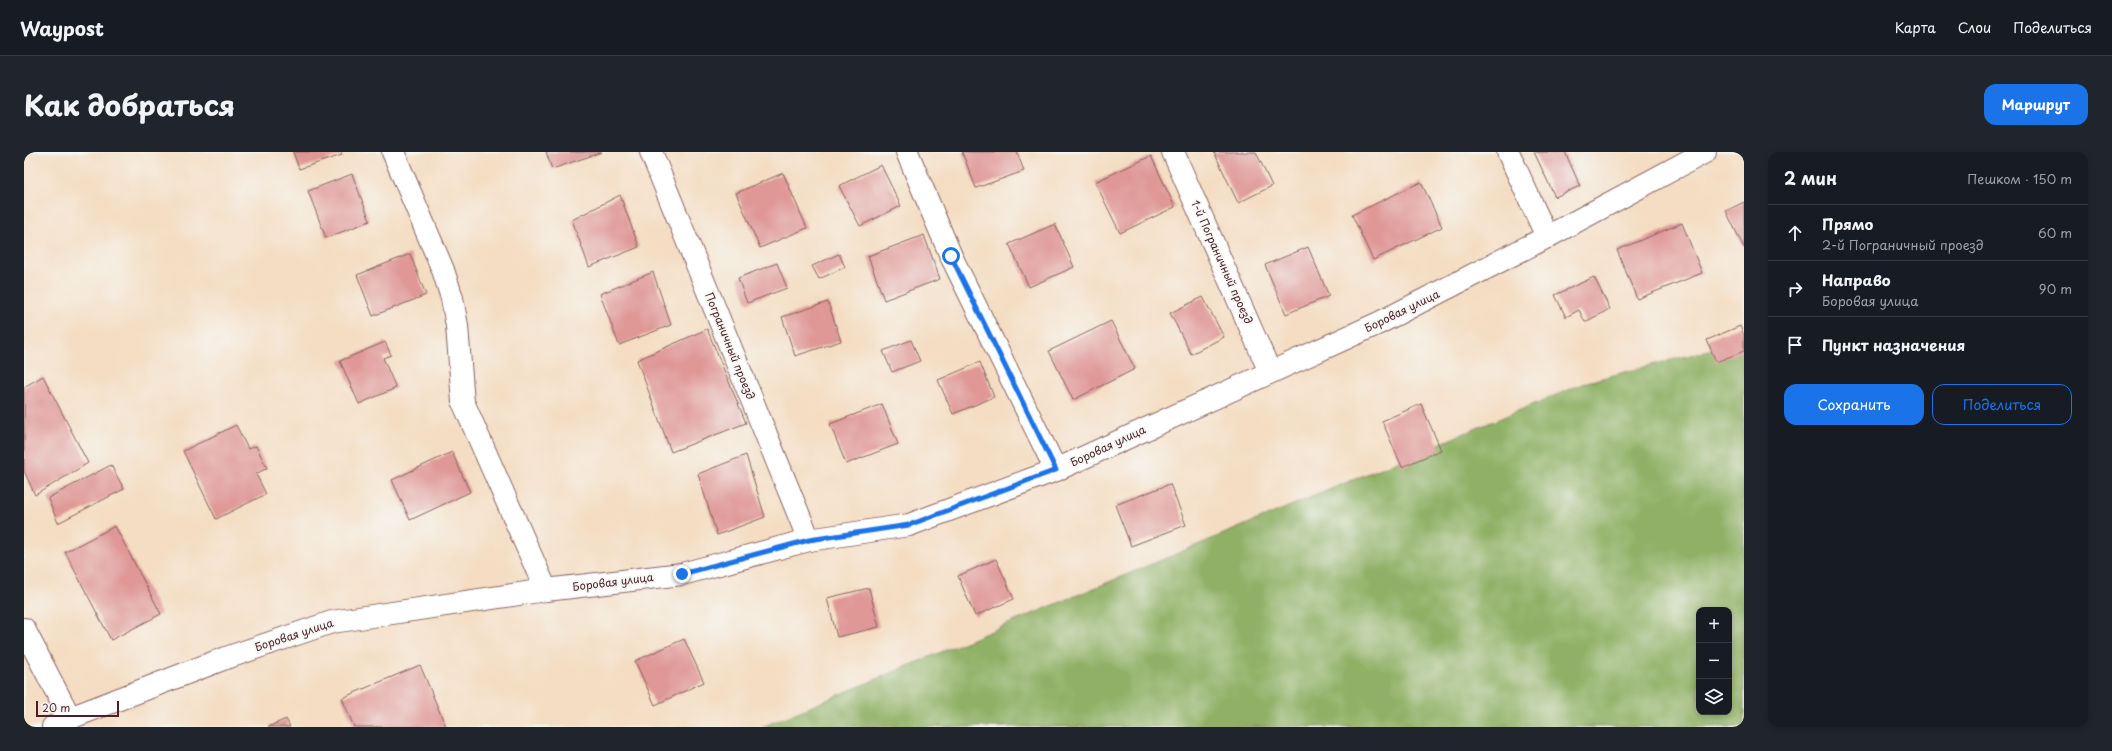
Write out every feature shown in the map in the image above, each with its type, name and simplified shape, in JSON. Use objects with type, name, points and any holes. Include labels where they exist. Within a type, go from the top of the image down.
[{"type":"street","points":[[393,152],[443,270],[452,298],[457,326],[463,402],[546,590]]},
{"type":"street","name":"Пограничный проезд","points":[[651,152],[809,540]]},
{"type":"street","points":[[908,152],[951,256],[1056,470]]},
{"type":"street","name":"1-й Пограничный проезд","points":[[1173,152],[1270,372]]},
{"type":"street","points":[[1508,152],[1547,237]]},
{"type":"street","name":"Боровая улица","points":[[61,723],[223,659],[332,622],[546,590],[682,574],[809,540],[909,525],[1056,470],[1379,323],[1547,237],[1706,152]]},
{"type":"street","points":[[24,629],[61,723]]},
{"type":"green space","points":[[1744,341],[1744,727],[762,727],[1587,382]]},
{"type":"building","points":[[293,152],[341,152],[342,155],[299,169]]},
{"type":"building","points":[[546,152],[602,152],[552,169]]},
{"type":"building","points":[[962,152],[1017,152],[1024,171],[976,188]]},
{"type":"building","points":[[1214,152],[1256,152],[1272,186],[1238,203]]},
{"type":"building","points":[[1534,152],[1565,152],[1580,186],[1555,197]]},
{"type":"building","points":[[1151,156],[1175,207],[1120,233],[1095,182]]},
{"type":"building","points":[[881,165],[901,206],[860,226],[839,186]]},
{"type":"building","points":[[783,173],[807,228],[760,248],[736,193]]},
{"type":"building","points":[[352,174],[370,221],[326,238],[308,191]]},
{"type":"building","points":[[1421,182],[1442,227],[1373,260],[1352,215]]},
{"type":"building","points":[[620,195],[639,247],[589,267],[572,220]]},
{"type":"building","points":[[1744,202],[1744,248],[1726,211]]},
{"type":"building","points":[[1682,223],[1702,273],[1637,299],[1617,250]]},
{"type":"building","points":[[1055,224],[1074,267],[1029,287],[1009,244]]},
{"type":"building","points":[[924,235],[940,279],[884,300],[868,256]]},
{"type":"building","points":[[1308,247],[1329,296],[1286,314],[1265,265]]},
{"type":"building","points":[[410,254],[426,295],[373,316],[357,275]]},
{"type":"building","points":[[839,254],[845,267],[819,279],[812,266]]},
{"type":"building","points":[[777,263],[787,288],[747,303],[738,278]]},
{"type":"building","points":[[653,272],[671,325],[619,345],[600,294]]},
{"type":"building","points":[[1594,277],[1610,309],[1585,322],[1579,310],[1566,317],[1555,295]]},
{"type":"building","points":[[1203,297],[1224,337],[1191,354],[1170,313]]},
{"type":"building","points":[[828,302],[841,341],[795,356],[782,317]]},
{"type":"building","points":[[1111,321],[1135,369],[1073,400],[1049,351]]},
{"type":"building","points":[[1740,326],[1744,335],[1744,351],[1716,362],[1707,340]]},
{"type":"building","points":[[707,329],[746,423],[671,452],[637,360]]},
{"type":"building","points":[[911,340],[920,361],[892,372],[883,351]]},
{"type":"building","points":[[385,342],[391,355],[383,358],[396,388],[359,404],[340,361]]},
{"type":"building","points":[[980,362],[994,397],[953,414],[938,380]]},
{"type":"building","points":[[43,376],[88,463],[35,495],[24,471],[24,387]]},
{"type":"building","points":[[882,404],[898,444],[846,464],[830,424]]},
{"type":"building","points":[[1421,404],[1441,450],[1402,467],[1382,421]]},
{"type":"building","points":[[236,425],[248,449],[256,446],[267,468],[256,474],[266,494],[216,519],[183,451]]},
{"type":"building","points":[[452,452],[470,492],[410,520],[392,480]]},
{"type":"building","points":[[746,455],[765,517],[717,535],[698,474]]},
{"type":"building","points":[[111,465],[124,489],[58,523],[48,498]]},
{"type":"building","points":[[1170,484],[1186,525],[1131,546],[1115,505]]},
{"type":"building","points":[[115,526],[161,614],[111,640],[65,552]]},
{"type":"building","points":[[996,559],[1014,599],[975,616],[958,576]]},
{"type":"building","points":[[869,588],[879,627],[837,637],[827,598]]},
{"type":"building","points":[[684,639],[704,682],[655,705],[635,661]]},
{"type":"building","points":[[420,665],[446,727],[354,727],[342,698]]},
{"type":"building","points":[[286,719],[290,727],[268,727]]},
{"type":"route","points":[[682,574],[809,540],[909,525],[1056,470],[951,256]]}]
